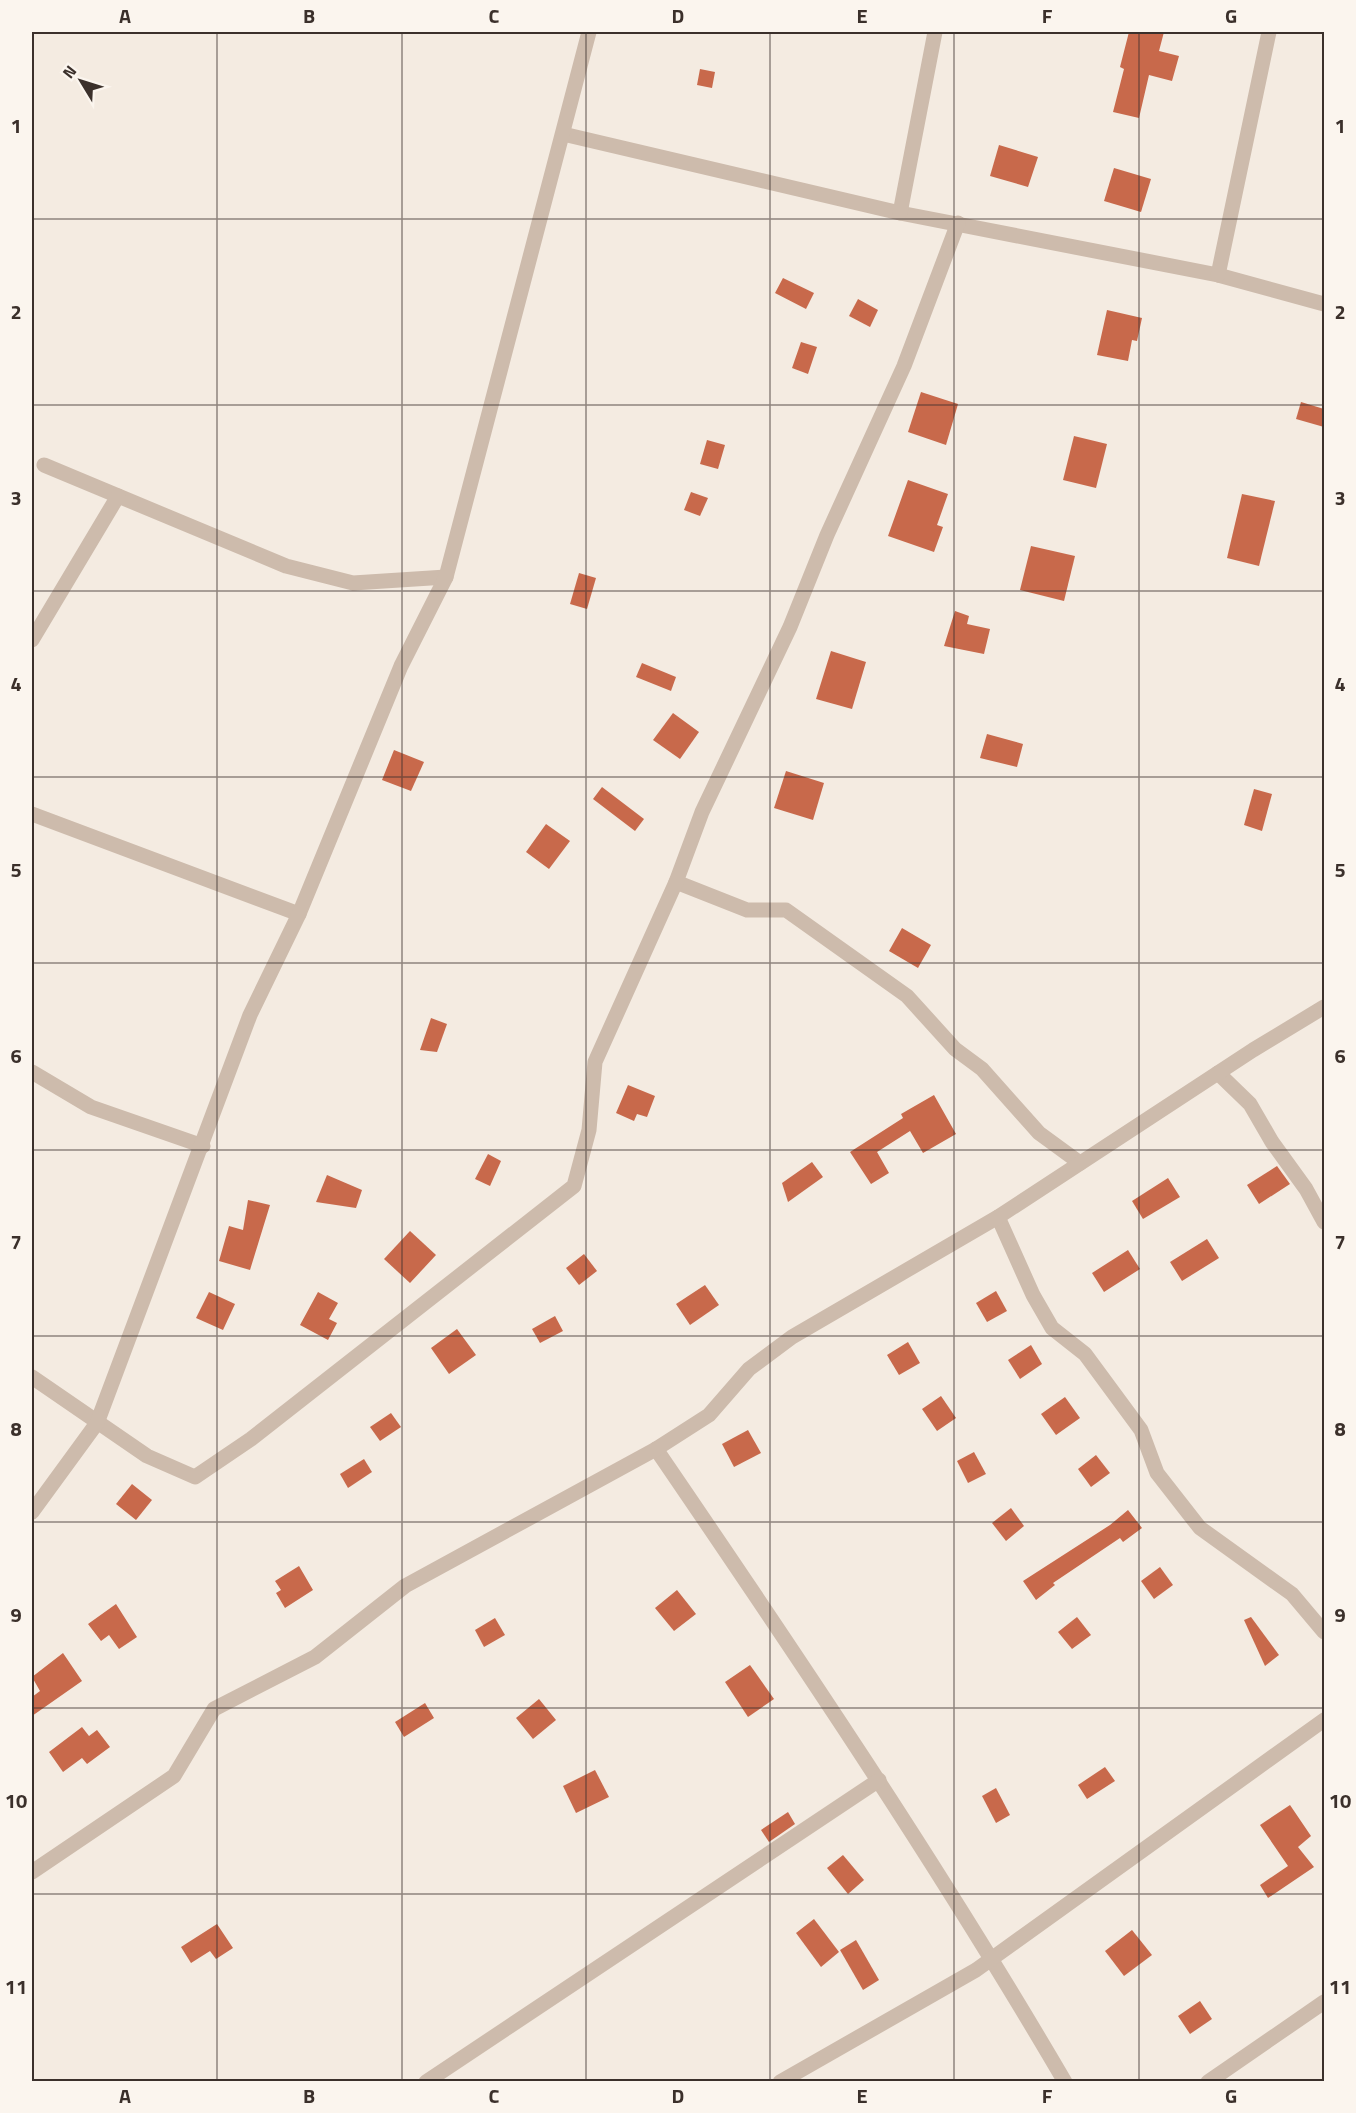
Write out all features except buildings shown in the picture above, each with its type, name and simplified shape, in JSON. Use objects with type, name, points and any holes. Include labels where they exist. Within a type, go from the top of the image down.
[{"type":"street","points":[[32,1512],[97,1423],[203,1146],[250,1015],[298,914],[401,666],[446,577],[589,32]]},
{"type":"street","points":[[900,213],[935,32]]},
{"type":"street","points":[[1218,275],[1269,32]]},
{"type":"street","points":[[563,134],[900,213],[1218,275],[1324,304]]},
{"type":"street","points":[[32,1377],[147,1456],[195,1477],[251,1439],[574,1186],[589,1130],[595,1062],[676,882],[702,812],[790,627],[826,535],[904,366],[958,223]]},
{"type":"street","points":[[44,465],[286,566],[353,583],[446,577]]},
{"type":"street","points":[[32,640],[118,496]]},
{"type":"street","points":[[32,814],[298,914]]},
{"type":"street","points":[[676,882],[747,910],[786,910],[907,996],[955,1049],[982,1069],[1039,1133],[1080,1163]]},
{"type":"street","points":[[32,1872],[174,1776],[214,1708],[315,1657],[405,1586],[656,1449],[709,1415],[749,1369],[792,1337],[998,1217],[1218,1073],[1324,1007]]},
{"type":"street","points":[[32,1072],[91,1107],[203,1146]]},
{"type":"street","points":[[1218,1073],[1250,1104],[1324,1222]]},
{"type":"street","points":[[998,1217],[1033,1295],[1052,1328],[1084,1354],[1141,1430],[1157,1473],[1200,1528],[1292,1594],[1324,1632]]},
{"type":"street","points":[[656,1449],[879,1780],[993,1958],[1065,2082]]},
{"type":"street","points":[[780,2082],[993,1958],[1324,1720]]},
{"type":"street","points":[[426,2082],[879,1780]]},
{"type":"street","points":[[1208,2082],[1324,2002]]}]
